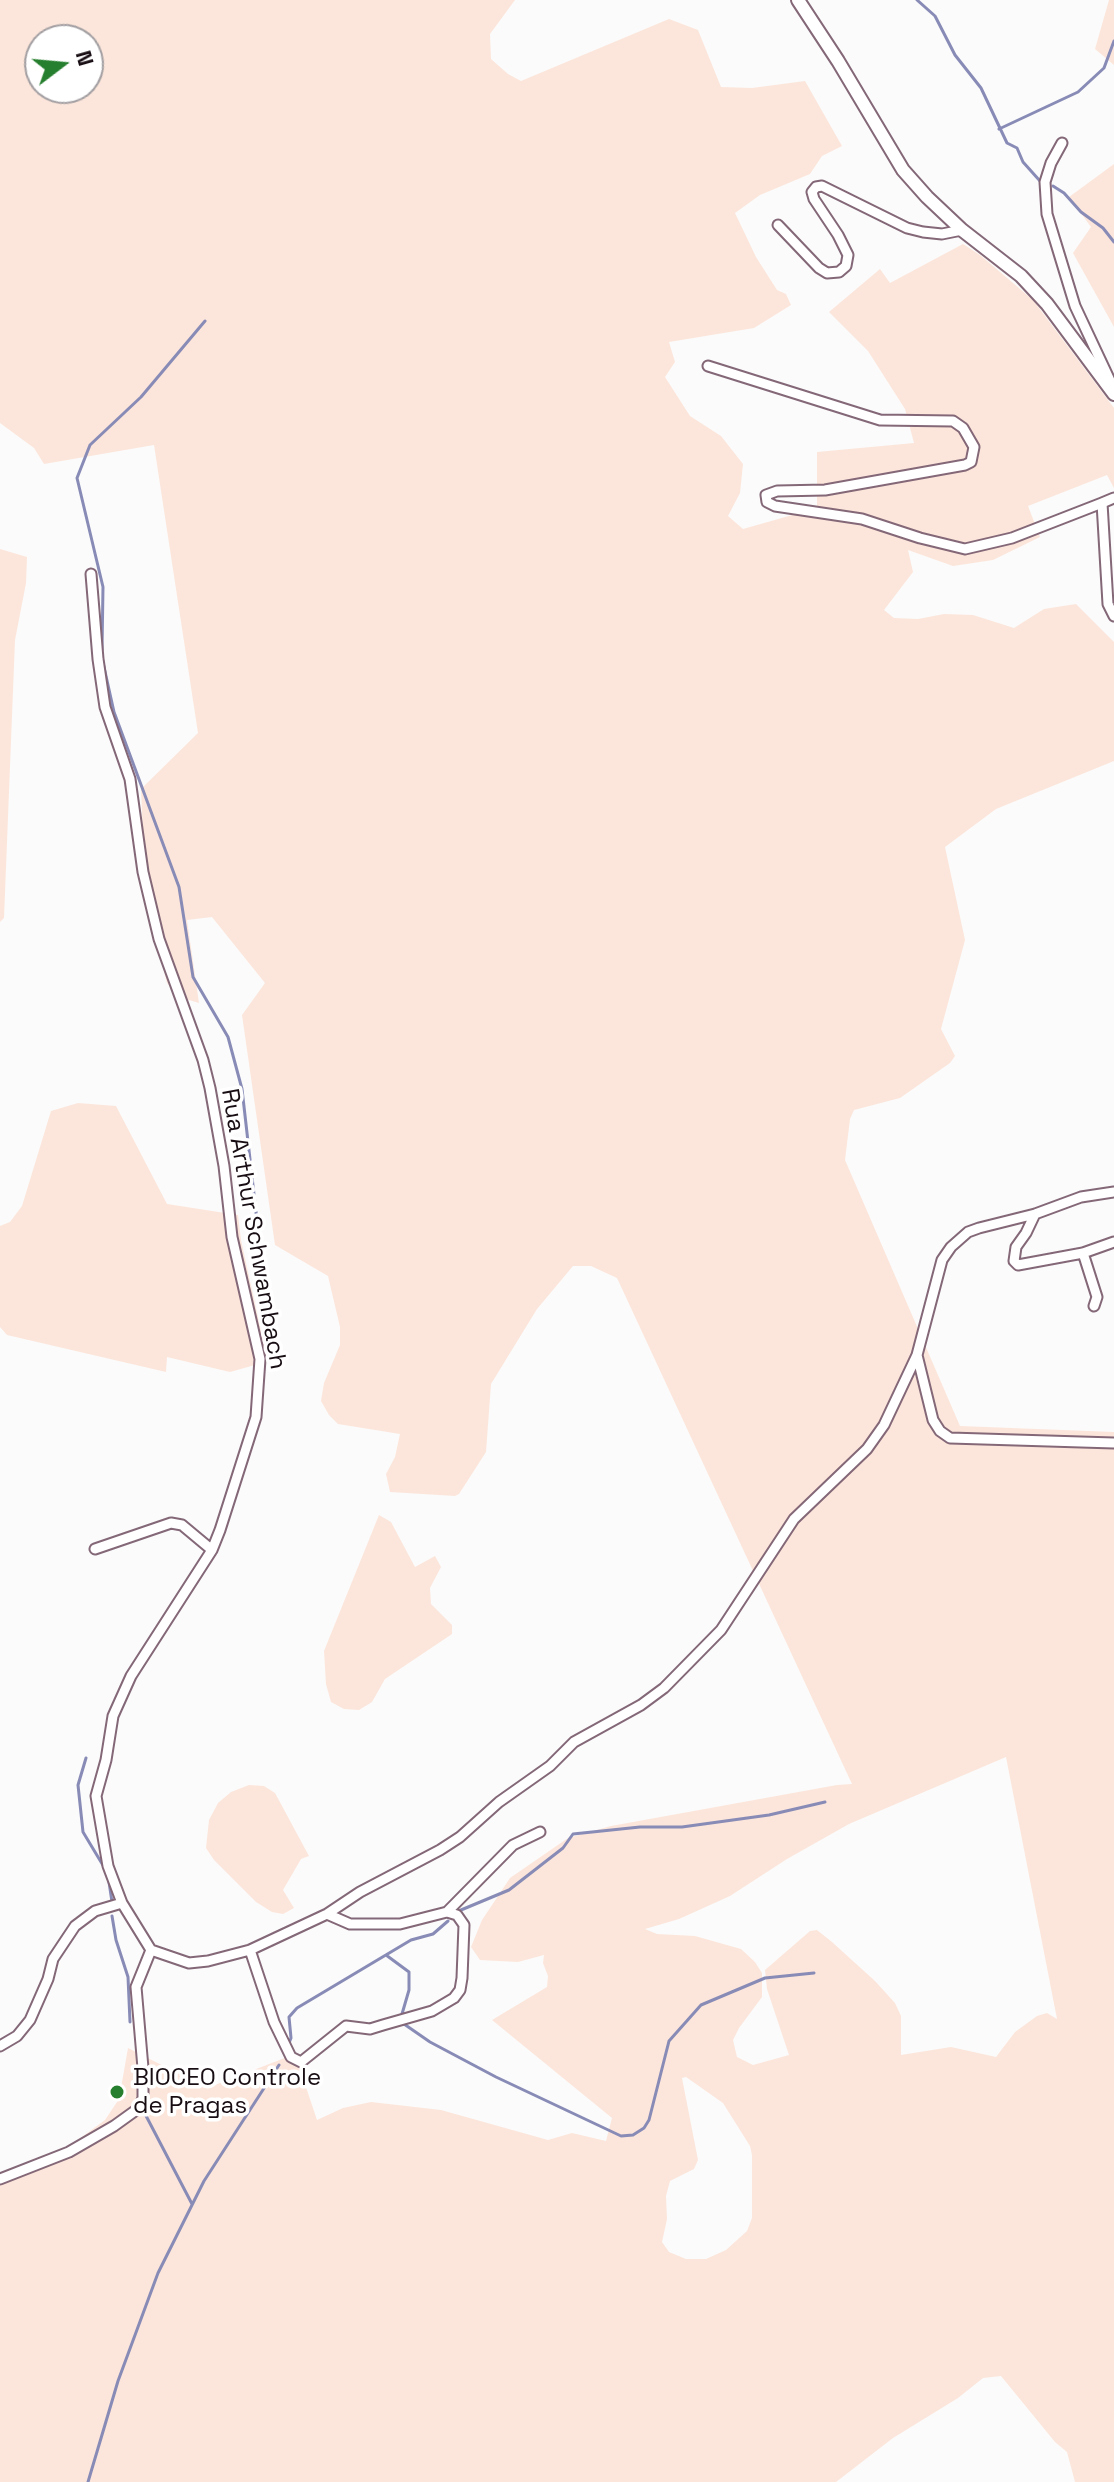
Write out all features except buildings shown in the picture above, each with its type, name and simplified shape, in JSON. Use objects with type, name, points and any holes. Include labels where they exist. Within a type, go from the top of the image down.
[{"type":"street","points":[[798,0],[903,170],[962,230],[1021,276],[1047,304],[1114,391]]},
{"type":"street","points":[[1062,143],[1045,182],[1047,214],[1075,306],[1114,391]]},
{"type":"street","points":[[778,225],[827,273],[839,272],[846,266],[848,255],[814,199],[812,192],[816,187],[822,186],[923,232],[942,234],[962,230]]},
{"type":"street","points":[[708,366],[880,420],[953,421],[963,428],[974,447],[971,462],[965,465],[825,490],[777,491],[766,495],[767,502],[775,506],[862,519],[965,549],[1012,538],[1114,498]]},
{"type":"street","points":[[1102,503],[1108,604],[1114,616]]},
{"type":"street","name":"Rua Arthur Schwambach","points":[[91,574],[105,707],[130,779],[143,872],[159,939],[203,1060],[210,1088],[224,1166],[232,1237],[260,1359],[256,1417],[212,1550],[131,1676],[113,1716],[96,1796],[108,1866],[122,1903],[151,1950]]},
{"type":"street","points":[[0,2179],[69,2152],[139,2108],[143,2098],[143,2068],[136,1987],[151,1950],[189,1963],[208,1961],[250,1950],[327,1914],[360,1892],[419,1863],[460,1837],[499,1802],[550,1766],[574,1742],[641,1705],[664,1688],[721,1630],[794,1519],[867,1449],[884,1425],[917,1355],[942,1260],[951,1247],[968,1232],[1035,1214],[1081,1197],[1114,1192]]},
{"type":"street","points":[[1035,1214],[1016,1247],[1014,1261],[1018,1265],[1083,1253],[1114,1242]]},
{"type":"street","points":[[1083,1253],[1097,1297],[1094,1306]]},
{"type":"street","points":[[917,1355],[933,1420],[940,1431],[950,1438],[1114,1443]]},
{"type":"street","points":[[95,1549],[171,1523],[182,1525],[212,1550]]},
{"type":"street","points":[[447,1912],[513,1845],[540,1832]]},
{"type":"street","points":[[0,2046],[17,2036],[30,2020],[53,1959],[75,1926],[95,1911],[122,1903]]},
{"type":"street","points":[[250,1950],[274,2022],[291,2057],[301,2062],[346,2026],[370,2029],[432,2011],[454,1998],[460,1990],[464,1925],[457,1915],[447,1912],[400,1924],[350,1924],[327,1914]]},
{"type":"shaded area","points":[[0,0],[515,0],[490,34],[491,59],[521,81],[669,19],[698,30],[721,87],[752,88],[805,81],[842,146],[822,156],[810,174],[760,195],[735,213],[756,257],[777,290],[786,294],[791,305],[754,328],[669,342],[675,362],[665,377],[690,416],[721,436],[743,464],[740,493],[728,516],[743,529],[817,508],[817,452],[914,443],[905,409],[868,351],[829,312],[880,269],[890,283],[963,244],[1033,300],[1114,408],[1114,488],[1107,475],[1028,506],[1040,537],[993,560],[953,566],[908,550],[913,572],[884,610],[894,618],[973,615],[1014,628],[1044,609],[1076,604],[1114,642],[1114,761],[996,809],[945,847],[965,940],[941,1029],[955,1056],[950,1063],[900,1098],[854,1110],[845,1160],[960,1426],[1114,1432],[1114,2482],[1075,2482],[1067,2452],[1055,2442],[1001,2376],[983,2378],[958,2398],[893,2438],[836,2482],[0,2482],[0,2175],[71,2145],[105,2120],[119,2099],[128,2048],[207,2088],[295,2054],[317,2120],[343,2108],[371,2102],[441,2110],[548,2140],[572,2133],[606,2141],[612,2118],[492,2020],[547,1987],[544,1955],[518,1962],[480,1960],[471,1947],[482,1920],[510,1878],[568,1838],[611,1826],[852,1784],[617,1278],[591,1266],[573,1266],[537,1309],[491,1384],[486,1452],[455,1496],[390,1492],[386,1474],[395,1457],[400,1434],[338,1424],[329,1415],[321,1401],[324,1383],[340,1345],[340,1327],[328,1276],[275,1245],[242,1015],[265,983],[212,917],[187,920],[199,1003],[179,997],[167,983],[155,936],[144,862],[141,789],[198,733],[154,445],[44,464],[34,448],[0,423]],"holes":[[[1006,1757],[1057,2019],[1047,2013],[1037,2016],[1015,2032],[996,2057],[951,2047],[901,2055],[901,2016],[895,2003],[817,1930],[810,1931],[765,1970],[767,1989],[789,2055],[753,2065],[737,2057],[733,2040],[762,1997],[762,1973],[755,1962],[741,1949],[695,1936],[657,1934],[645,1929],[679,1919],[730,1896],[849,1824]],[[686,2077],[723,2103],[750,2146],[752,2155],[752,2218],[747,2231],[726,2250],[706,2259],[686,2259],[669,2252],[662,2242],[670,2181],[694,2169],[698,2160],[682,2078]]]},
{"type":"shaded area","points":[[1109,0],[1114,0],[1114,65],[1095,49]]},
{"type":"shaded area","points":[[1114,164],[1114,327],[1073,253],[1091,227],[1069,197]]},
{"type":"shaded area","points":[[0,549],[27,557],[26,583],[15,640],[4,918],[0,922]]},
{"type":"shaded area","points":[[78,1103],[116,1106],[167,1204],[238,1215],[266,1354],[262,1363],[230,1372],[167,1357],[166,1372],[7,1335],[0,1327],[0,1226],[10,1222],[22,1206],[51,1111]]},
{"type":"shaded area","points":[[379,1515],[391,1522],[415,1567],[435,1556],[441,1567],[430,1588],[431,1604],[452,1625],[452,1634],[385,1679],[372,1702],[359,1710],[344,1709],[331,1702],[326,1684],[324,1651]]},
{"type":"shaded area","points":[[249,1785],[264,1786],[275,1793],[309,1856],[301,1859],[283,1890],[294,1908],[283,1914],[272,1912],[256,1902],[206,1848],[209,1820],[218,1803],[231,1792]]},
{"type":"waterway","points":[[917,0],[935,16],[955,55],[981,88],[1007,143],[1017,148],[1023,162],[1040,181]]},
{"type":"waterway","points":[[999,129],[1078,92],[1104,68],[1114,41]]},
{"type":"waterway","points":[[1053,186],[1103,228],[1114,242]]},
{"type":"waterway","points":[[102,650],[103,587],[77,478],[90,445],[141,397],[205,321]]},
{"type":"waterway","points":[[102,658],[114,712],[179,887],[193,977],[228,1037],[242,1089],[261,1256]]},
{"type":"waterway","points":[[86,1758],[78,1785],[83,1832],[104,1867]]},
{"type":"waterway","points":[[461,1910],[509,1890],[563,1848],[573,1834],[640,1827],[682,1827],[769,1815],[825,1802]]},
{"type":"waterway","points":[[109,1882],[112,1902]]},
{"type":"waterway","points":[[112,1916],[128,1977],[130,2022]]},
{"type":"waterway","points":[[289,2043],[289,2017],[297,2008],[411,1940],[433,1934],[448,1921]]},
{"type":"waterway","points":[[386,1955],[409,1972],[409,1990],[402,2014]]},
{"type":"waterway","points":[[404,2024],[430,2042],[496,2077],[621,2136],[633,2135],[644,2128],[649,2120],[669,2041],[701,2005],[765,1978],[814,1973]]},
{"type":"waterway","points":[[88,2482],[118,2381],[158,2273],[204,2181],[279,2065]]},
{"type":"waterway","points":[[143,2110],[192,2204]]},
{"type":"place","name":"BIOCEO Controle de Pragas","points":[[117,2092]]}]
